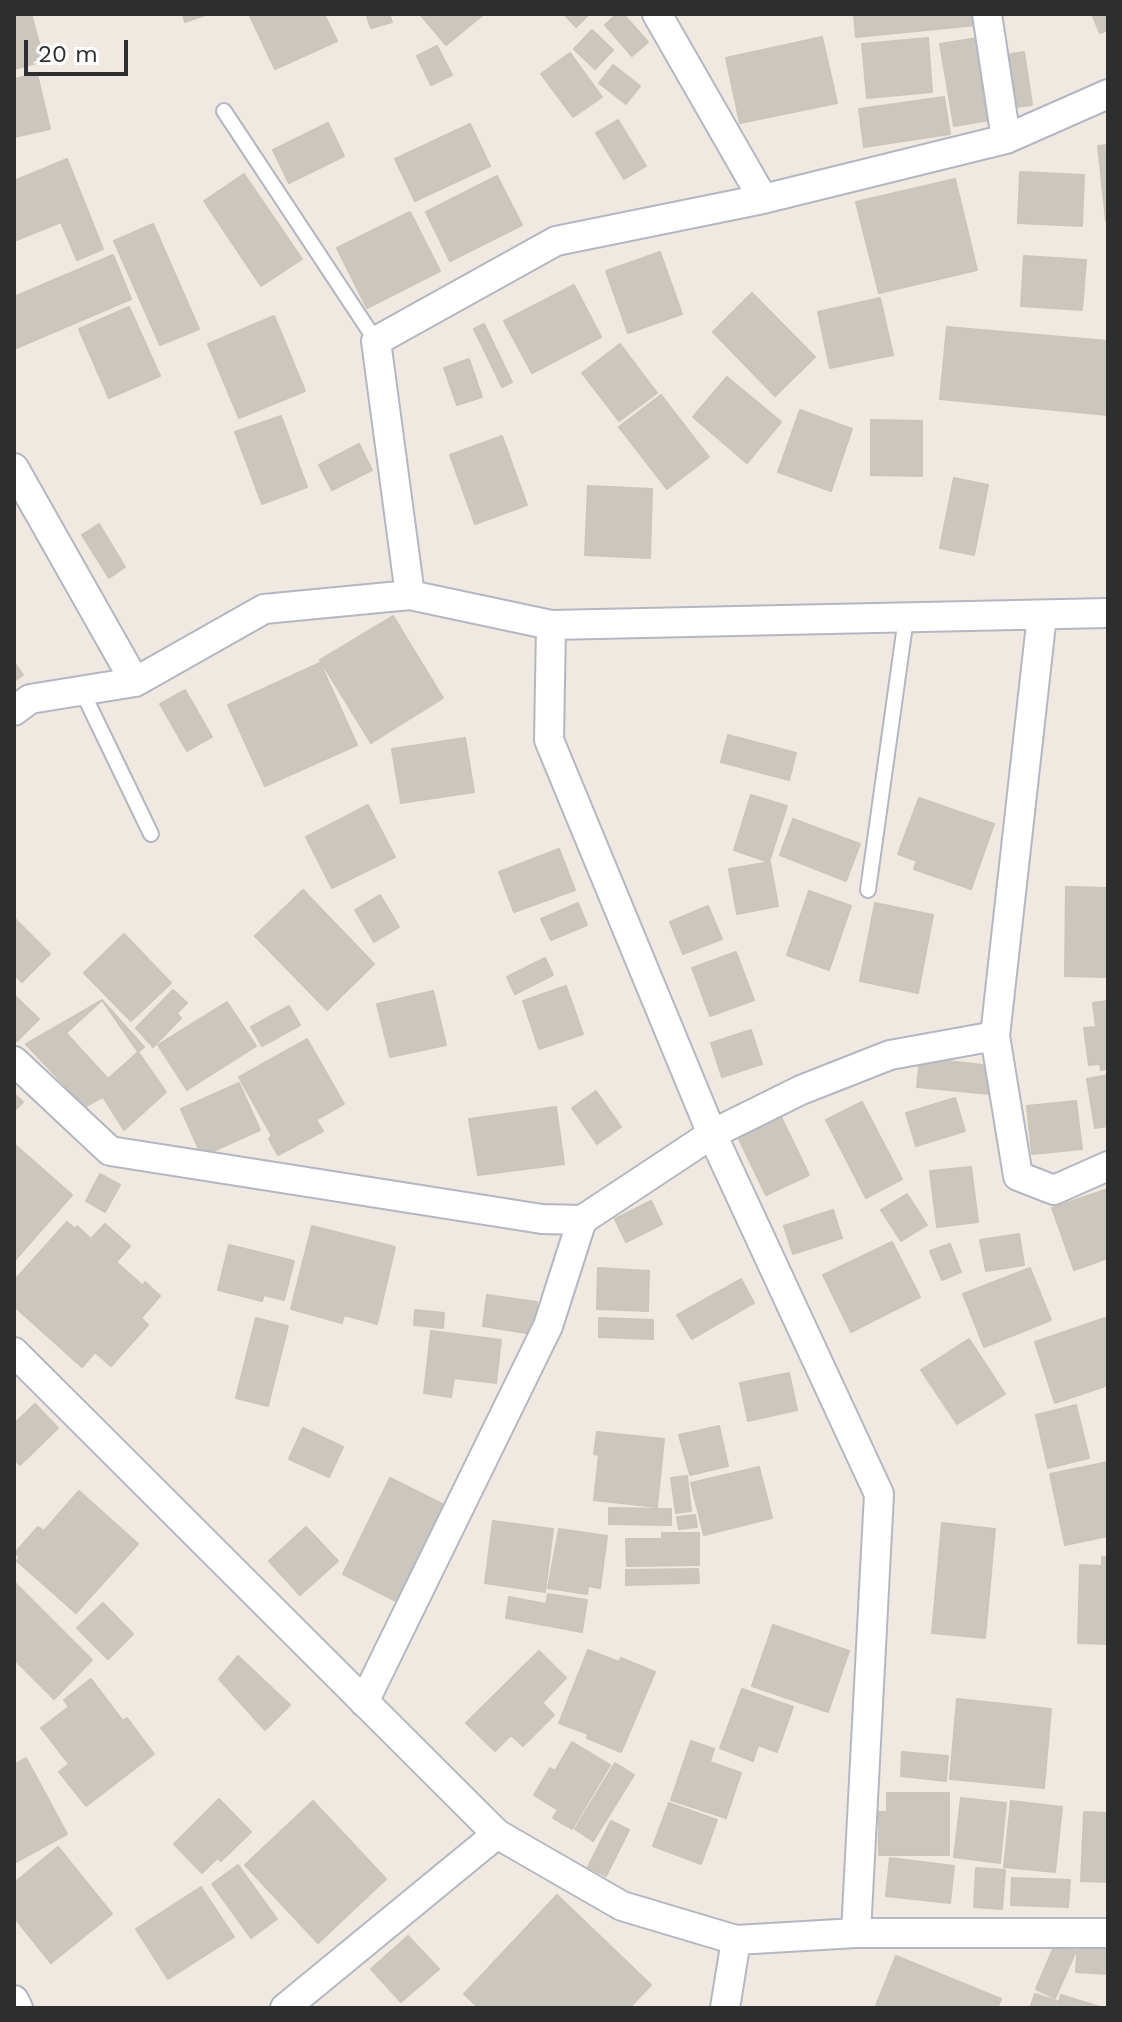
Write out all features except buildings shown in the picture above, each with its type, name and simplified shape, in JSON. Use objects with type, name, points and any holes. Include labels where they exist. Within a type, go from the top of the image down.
[{"type":"street","points":[[657,14],[763,199]]},
{"type":"street","points":[[987,14],[1006,139]]},
{"type":"street","points":[[410,595],[376,341],[556,241],[763,199],[1006,139],[1108,94]]},
{"type":"street","points":[[14,468],[135,682]]},
{"type":"street","points":[[14,711],[30,699],[135,682],[264,609],[410,595],[551,625],[1108,613]]},
{"type":"street","points":[[1042,615],[995,1036],[1018,1176],[1054,1190],[1108,1166]]},
{"type":"street","points":[[551,625],[549,740],[712,1134],[879,1494],[856,1933]]},
{"type":"street","points":[[14,1061],[110,1151],[542,1219],[582,1220],[712,1134],[801,1090],[890,1055],[995,1036]]},
{"type":"street","points":[[364,1702],[548,1326],[582,1220]]},
{"type":"street","points":[[14,1352],[497,1834],[622,1906],[736,1940],[856,1933],[1108,1933]]},
{"type":"street","points":[[285,2008],[497,1834]]},
{"type":"street","points":[[725,2008],[736,1940]]},
{"type":"street","points":[[14,2000],[18,2008]]},
{"type":"lane","points":[[224,111],[376,341]]},
{"type":"lane","points":[[868,890],[906,618]]},
{"type":"lane","points":[[82,691],[151,834]]}]
